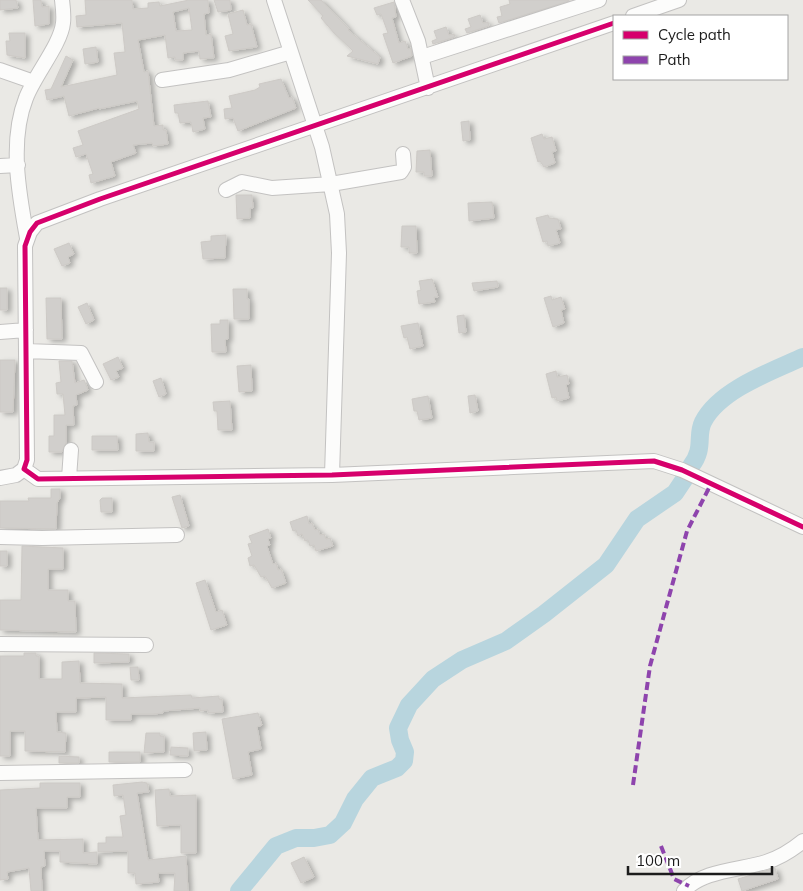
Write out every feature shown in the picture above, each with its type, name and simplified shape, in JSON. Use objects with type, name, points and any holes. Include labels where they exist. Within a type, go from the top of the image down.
[{"type":"street","points":[[0,478],[16,475],[24,468],[27,460],[27,238],[18,166],[20,115],[34,82],[61,33],[64,16],[62,0]]},
{"type":"street","points":[[274,0],[315,127],[331,184],[337,214],[339,253],[332,475]]},
{"type":"street","points":[[402,0],[422,57],[428,88]]},
{"type":"street","points":[[422,57],[599,0]]},
{"type":"street","points":[[635,15],[679,0]]},
{"type":"street","points":[[27,238],[33,227],[45,219],[613,23]]},
{"type":"street","points":[[162,80],[229,70],[291,52]]},
{"type":"street","points":[[0,70],[34,82]]},
{"type":"street","points":[[226,190],[242,182],[272,188],[331,184],[401,172],[404,167],[403,154]]},
{"type":"street","points":[[0,166],[18,166]]},
{"type":"street","points":[[0,332],[26,330]]},
{"type":"street","points":[[26,350],[81,352],[96,382]]},
{"type":"street","points":[[68,478],[71,450]]},
{"type":"street","points":[[24,468],[38,479],[332,475],[654,461],[682,470],[803,527]]},
{"type":"street","points":[[0,537],[52,538],[177,535]]},
{"type":"street","points":[[0,644],[146,645]]},
{"type":"street","points":[[0,773],[185,770]]},
{"type":"street","points":[[684,891],[698,880],[768,861],[793,849],[803,841]]},
{"type":"building","points":[[0,0],[16,0],[18,8],[0,10]]},
{"type":"building","points":[[33,0],[41,0],[42,7],[49,6],[49,24],[35,26]]},
{"type":"building","points":[[85,0],[132,0],[133,9],[148,8],[148,3],[159,2],[160,6],[189,0],[208,0],[209,13],[204,14],[206,35],[211,34],[214,58],[200,59],[199,51],[183,53],[183,60],[175,60],[175,57],[168,58],[165,35],[138,40],[144,72],[148,71],[154,126],[163,125],[163,130],[166,130],[168,144],[153,146],[152,143],[133,145],[136,153],[111,162],[115,176],[91,183],[89,175],[93,174],[86,154],[76,157],[73,148],[83,145],[78,131],[139,109],[137,101],[69,116],[64,96],[47,100],[45,90],[51,89],[66,56],[73,60],[61,87],[117,75],[114,53],[125,52],[122,23],[77,27],[76,16],[86,15]],"holes":[[[189,8],[192,30],[176,31],[173,12]]]},
{"type":"building","points":[[214,0],[230,0],[231,10],[218,12]]},
{"type":"building","points":[[308,0],[321,0],[348,30],[380,57],[378,64],[347,56],[353,51],[334,33],[321,18],[323,16]]},
{"type":"building","points":[[509,0],[569,1],[499,23],[497,17],[502,16],[500,7],[510,4]]},
{"type":"building","points":[[394,2],[396,17],[392,18],[399,43],[405,41],[408,49],[411,48],[412,56],[393,63],[383,34],[388,33],[381,14],[377,15],[374,8]]},
{"type":"building","points":[[243,10],[247,25],[251,24],[257,47],[229,51],[225,36],[233,34],[228,14]]},
{"type":"building","points":[[480,15],[483,23],[488,22],[489,26],[467,33],[465,29],[471,27],[468,19]]},
{"type":"building","points":[[446,27],[449,35],[454,34],[455,37],[433,44],[432,41],[437,39],[434,31]]},
{"type":"building","points":[[9,33],[25,33],[25,58],[7,55],[6,41],[10,41]]},
{"type":"building","points":[[96,47],[98,62],[85,64],[83,49]]},
{"type":"building","points":[[281,79],[289,98],[292,97],[296,108],[238,131],[233,118],[225,119],[224,109],[232,108],[229,96],[255,90],[260,87],[259,84]]},
{"type":"building","points":[[208,101],[211,117],[203,118],[205,129],[193,132],[191,122],[180,123],[178,113],[175,113],[174,105]]},
{"type":"building","points":[[469,121],[470,140],[463,141],[461,122]]},
{"type":"building","points":[[542,134],[544,139],[552,137],[556,151],[552,152],[555,163],[544,167],[540,161],[538,162],[531,138]]},
{"type":"building","points":[[430,150],[432,176],[424,176],[424,172],[416,172],[417,151]]},
{"type":"building","points":[[236,195],[252,195],[253,208],[250,208],[250,218],[237,219]]},
{"type":"building","points":[[492,202],[494,218],[469,221],[468,203]]},
{"type":"building","points":[[548,215],[549,218],[558,219],[561,229],[556,230],[560,243],[548,246],[547,241],[543,242],[536,218]]},
{"type":"building","points":[[402,226],[416,226],[417,253],[409,253],[409,247],[401,247]]},
{"type":"building","points":[[226,235],[225,258],[203,259],[201,242],[211,241],[211,236]]},
{"type":"building","points":[[69,243],[74,254],[68,257],[70,263],[62,266],[54,249]]},
{"type":"building","points":[[432,279],[438,297],[434,297],[435,302],[419,304],[417,291],[421,290],[419,281]]},
{"type":"building","points":[[497,281],[498,287],[474,291],[472,283]]},
{"type":"building","points":[[0,288],[7,288],[7,310],[0,310]]},
{"type":"building","points":[[233,289],[247,289],[249,319],[234,319]]},
{"type":"building","points":[[551,296],[552,300],[561,297],[565,309],[561,310],[564,323],[553,327],[544,298]]},
{"type":"building","points":[[46,298],[61,298],[62,339],[47,339]]},
{"type":"building","points":[[87,303],[94,320],[86,324],[78,307]]},
{"type":"building","points":[[464,315],[466,332],[459,333],[457,316]]},
{"type":"building","points":[[220,320],[228,320],[228,339],[225,340],[226,352],[212,352],[211,324],[220,324]]},
{"type":"building","points":[[418,323],[423,346],[410,349],[407,337],[404,338],[401,326]]},
{"type":"building","points":[[118,357],[123,368],[116,371],[119,377],[111,380],[103,364]]},
{"type":"building","points":[[0,360],[15,360],[13,412],[0,412]]},
{"type":"building","points":[[59,361],[72,361],[75,383],[84,380],[88,390],[76,395],[77,405],[73,406],[74,425],[66,425],[66,443],[62,452],[49,452],[49,436],[54,436],[54,415],[65,415],[63,394],[57,394],[56,383],[61,382]]},
{"type":"building","points":[[251,365],[252,391],[239,392],[237,366]]},
{"type":"building","points":[[556,371],[557,377],[567,375],[569,384],[566,385],[569,398],[557,401],[556,397],[552,398],[546,374]]},
{"type":"building","points":[[161,378],[166,394],[159,397],[153,381]]},
{"type":"building","points":[[475,395],[478,411],[470,413],[468,396]]},
{"type":"building","points":[[428,396],[432,418],[419,420],[417,411],[414,411],[412,399]]},
{"type":"building","points":[[230,401],[232,430],[218,430],[217,411],[214,411],[213,402]]},
{"type":"building","points":[[148,433],[149,442],[154,442],[154,451],[136,451],[136,434]]},
{"type":"building","points":[[92,436],[117,436],[118,450],[92,450]]},
{"type":"building","points":[[51,489],[60,489],[60,498],[57,503],[56,529],[0,528],[0,501],[29,501],[28,498],[51,498]]},
{"type":"building","points":[[180,495],[189,526],[182,528],[172,497]]},
{"type":"building","points":[[102,498],[112,498],[112,512],[101,512],[100,500]]},
{"type":"building","points":[[307,516],[309,524],[312,523],[315,530],[318,529],[320,535],[324,534],[326,539],[330,538],[333,546],[316,551],[314,545],[310,546],[308,540],[305,541],[302,534],[298,536],[296,530],[293,531],[290,522]]},
{"type":"building","points":[[268,529],[271,538],[268,539],[270,545],[267,546],[273,564],[276,563],[278,570],[281,569],[286,583],[272,588],[265,576],[261,577],[254,565],[250,566],[248,558],[252,556],[248,544],[252,543],[249,536]]},
{"type":"building","points":[[22,546],[63,548],[63,569],[48,569],[48,590],[68,590],[68,601],[75,601],[76,632],[0,630],[0,600],[21,600]]},
{"type":"building","points":[[0,551],[7,551],[7,566],[0,566]]},
{"type":"building","points":[[205,580],[216,612],[222,610],[227,625],[211,630],[196,583]]},
{"type":"building","points":[[24,653],[36,653],[36,656],[39,656],[39,679],[62,679],[62,662],[79,661],[80,683],[122,684],[122,698],[191,695],[192,698],[219,696],[219,699],[222,699],[223,712],[208,713],[208,710],[200,711],[200,708],[163,711],[163,713],[153,714],[131,714],[131,720],[106,720],[106,697],[76,698],[76,712],[56,712],[57,732],[66,733],[65,752],[25,751],[25,731],[10,731],[10,756],[0,756],[0,656],[24,656]]},
{"type":"building","points":[[94,653],[129,654],[129,662],[94,663]]},
{"type":"building","points":[[130,667],[138,667],[139,680],[131,680]]},
{"type":"building","points":[[258,713],[262,725],[257,727],[261,749],[248,752],[252,775],[233,779],[222,719]]},
{"type":"building","points":[[206,732],[207,750],[194,751],[193,733]]},
{"type":"building","points":[[146,733],[160,733],[160,736],[164,736],[164,752],[144,753]]},
{"type":"building","points":[[171,747],[188,748],[188,756],[170,755]]},
{"type":"building","points":[[109,752],[140,752],[140,762],[109,762]]},
{"type":"building","points":[[59,756],[79,757],[79,763],[59,763]]},
{"type":"building","points":[[40,783],[80,783],[80,797],[67,797],[67,808],[36,808],[38,840],[83,839],[83,853],[97,852],[97,864],[60,862],[60,851],[44,851],[45,866],[41,867],[42,891],[31,891],[29,868],[7,872],[8,879],[0,880],[0,790],[40,788]]},
{"type":"building","points":[[147,783],[149,792],[137,793],[148,860],[186,856],[188,891],[174,891],[175,873],[158,873],[159,882],[136,884],[135,873],[128,873],[128,851],[98,852],[98,843],[106,843],[106,837],[123,837],[120,816],[126,815],[123,795],[114,796],[113,785]]},
{"type":"building","points":[[169,789],[170,796],[196,795],[196,853],[181,853],[181,825],[157,826],[155,790]]},
{"type":"building","points":[[304,857],[314,877],[301,883],[291,863]]},
{"type":"building","points":[[775,868],[778,879],[742,891],[738,879]]},
{"type":"waterway","points":[[691,466],[698,454],[703,422],[721,400],[762,375],[803,357]]},
{"type":"waterway","points":[[239,891],[276,846],[296,838],[314,838],[330,835],[343,823],[355,799],[372,778],[397,768],[404,761],[405,752],[398,728],[409,705],[433,679],[462,660],[506,641],[606,565],[637,519],[675,493],[685,478]]},
{"type":"marked path","points":[[633,785],[650,666],[687,531],[711,484]]},
{"type":"marked path","points":[[661,846],[674,879],[689,886]]},
{"type":"cycle path","points":[[613,23],[100,199],[37,223],[30,232],[25,246],[27,460],[24,469],[38,479],[332,475],[654,461],[682,470],[803,527]]}]
